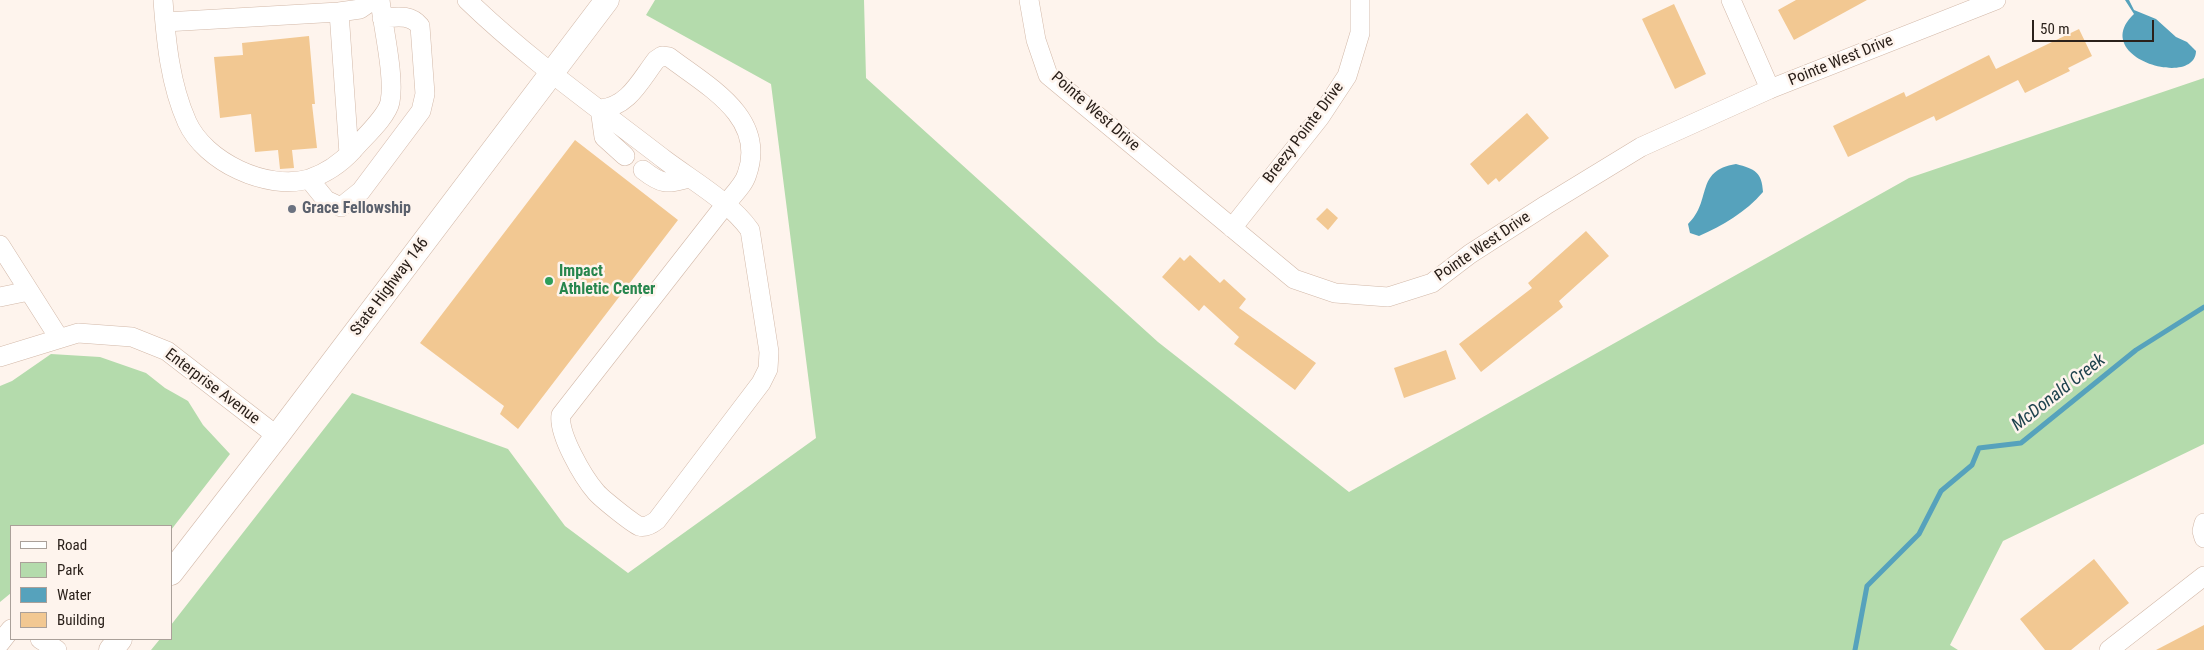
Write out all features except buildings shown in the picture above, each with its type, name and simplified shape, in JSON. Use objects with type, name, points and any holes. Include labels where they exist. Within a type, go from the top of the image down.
[{"type":"main road","name":"State Highway 146","points":[[172,572],[277,436],[606,0]]},
{"type":"main road","points":[[111,650],[119,640]]},
{"type":"street","points":[[163,0],[171,75],[188,124],[206,147],[228,166],[256,177],[282,182],[309,179],[334,168],[372,128],[389,104],[391,86],[381,9],[415,20],[420,26],[424,94],[421,111],[361,191],[341,207],[326,200],[309,179]]},
{"type":"street","points":[[165,22],[339,12],[360,9],[373,0]]},
{"type":"street","points":[[467,0],[494,26],[550,73],[600,109],[689,178],[725,205],[741,217],[750,230],[754,243],[769,352],[768,369],[761,383],[657,520],[649,526],[640,526],[596,493],[579,468],[559,425],[561,416],[725,205],[747,176],[752,153],[748,130],[734,107],[669,57],[662,56],[656,60],[624,102],[612,108],[600,109]]},
{"type":"street","name":"Pointe West Drive","points":[[1029,0],[1036,40],[1048,75],[1232,228],[1294,279],[1335,293],[1388,297],[1432,283],[1470,254],[1642,147],[1770,89],[1996,0]]},
{"type":"street","name":"Breezy Pointe Drive","points":[[1232,228],[1320,117],[1346,76],[1360,33],[1360,0]]},
{"type":"street","points":[[1731,0],[1770,89]]},
{"type":"street","points":[[339,12],[349,154]]},
{"type":"street","points":[[600,109],[604,137],[625,156]]},
{"type":"street","points":[[643,170],[658,182],[671,183],[689,178]]},
{"type":"street","points":[[1,250],[59,338]]},
{"type":"street","points":[[0,297],[29,291]]},
{"type":"street","name":"Enterprise Avenue","points":[[0,357],[78,332],[132,337],[167,351],[277,436]]},
{"type":"street","points":[[2204,523],[2202,531],[2204,538]]},
{"type":"street","points":[[2109,650],[2204,576]]},
{"type":"street","points":[[0,642],[10,630]]},
{"type":"green space","points":[[655,0],[864,0],[866,78],[1158,342],[1349,492],[1909,178],[2204,78],[2204,444],[2003,541],[1950,645],[1958,650],[151,650],[159,640],[172,640],[172,624],[352,393],[508,449],[565,526],[628,573],[816,438],[771,84],[646,15]]},
{"type":"green space","points":[[51,354],[100,357],[146,373],[165,388],[188,401],[203,425],[230,454],[172,529],[172,525],[10,525],[10,594],[0,602],[0,386],[12,381]]},
{"type":"water","points":[[2125,0],[2129,0],[2134,10],[2156,19],[2176,37],[2187,42],[2196,51],[2191,62],[2179,67],[2164,67],[2147,63],[2133,55],[2124,43],[2123,29],[2134,14]]},
{"type":"water","points":[[1736,164],[1756,172],[1761,180],[1763,192],[1749,206],[1725,223],[1699,236],[1690,233],[1688,224],[1696,215],[1709,180],[1714,173]]},
{"type":"waterway","name":"McDonald Creek","points":[[1855,650],[1867,586],[1919,534],[1941,491],[1972,465],[1979,448],[2021,443],[2136,350],[2204,307]]},
{"type":"place","name":"Grace Fellowship","points":[[292,209]]},
{"type":"place","name":"Impact Athletic Center","points":[[549,281]]}]
